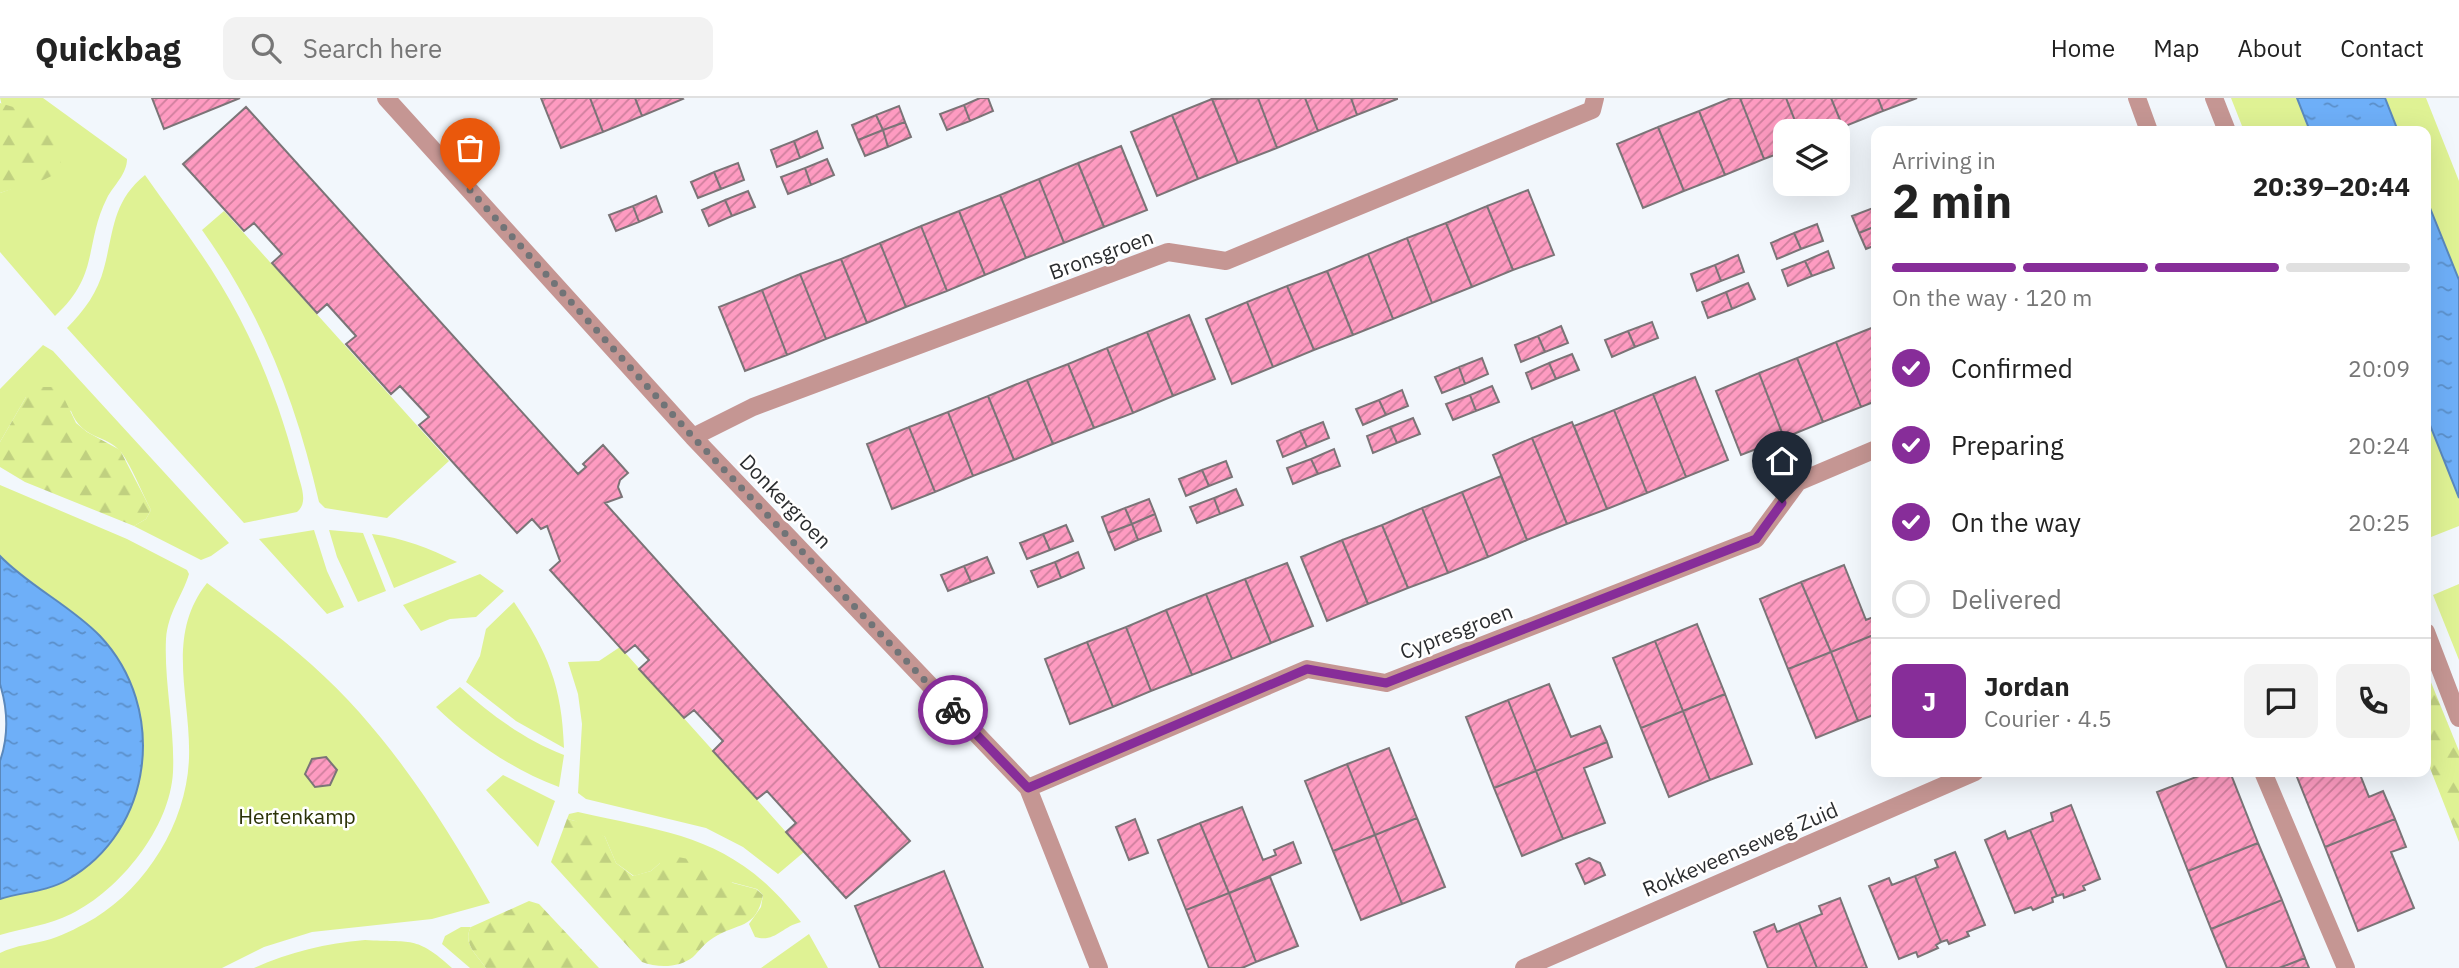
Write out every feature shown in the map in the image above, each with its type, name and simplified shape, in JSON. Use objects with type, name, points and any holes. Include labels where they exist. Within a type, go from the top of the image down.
[{"type":"street","name":"Donkergroen","points":[[386,98],[693,437],[1028,788],[1099,968]]},
{"type":"street","name":"Bronsgroen","points":[[693,437],[753,407],[1168,253],[1226,261],[1592,110],[1595,98]]},
{"type":"street","points":[[2137,98],[2146,126]]},
{"type":"street","points":[[2214,98],[2225,126]]},
{"type":"street","name":"Cypresgroen","points":[[1028,788],[1307,669],[1386,683],[1756,539],[1798,482],[1871,451]]},
{"type":"street","points":[[2431,645],[2459,718]]},
{"type":"street","name":"Rokkeveenseweg Zuid","points":[[1524,968],[1963,777]]},
{"type":"street","points":[[2265,777],[2346,968]]},
{"type":"green space","points":[[0,98],[43,98],[127,159],[123,175],[107,198],[100,215],[79,287],[55,316],[0,252],[0,193],[22,185]]},
{"type":"green space","points":[[2231,98],[2297,98],[2308,126],[2242,126]]},
{"type":"green space","points":[[2385,98],[2426,98],[2459,181],[2459,280],[2431,210],[2431,126],[2396,126]]},
{"type":"green space","points":[[0,103],[23,110],[53,132],[62,155],[59,171],[38,182],[0,193]]},
{"type":"green space","points":[[145,175],[212,271],[233,306],[265,373],[301,485],[303,503],[297,512],[244,523],[67,328],[94,293],[120,207],[134,185]]},
{"type":"green space","points":[[224,211],[449,461],[387,518],[325,508],[319,502],[288,394],[274,360],[242,294],[202,230]]},
{"type":"green space","points":[[43,345],[53,351],[229,543],[201,560],[134,526],[146,519],[151,510],[129,465],[115,446],[81,427],[71,411],[26,397],[0,442],[0,389]]},
{"type":"green space","points":[[37,387],[53,387],[63,396],[76,423],[120,450],[151,510],[146,519],[134,526],[25,482],[0,467],[0,442],[26,397]]},
{"type":"green space","points":[[2431,428],[2459,498],[2459,526],[2431,537]]},
{"type":"green space","points":[[0,485],[127,539],[187,570],[189,574],[167,629],[166,656],[173,772],[163,814],[139,855],[107,890],[71,914],[0,935],[0,899],[78,871],[109,844],[126,817],[138,787],[143,756],[142,724],[134,692],[120,663],[88,625],[0,556]]},
{"type":"green space","points":[[314,530],[327,571],[344,607],[327,614],[259,539]]},
{"type":"green space","points":[[329,530],[363,533],[386,591],[358,602],[337,557]]},
{"type":"green space","points":[[372,534],[416,544],[457,562],[394,588]]},
{"type":"green space","points":[[480,574],[504,591],[476,617],[450,619],[421,631],[403,605]]},
{"type":"green space","name":"Hertenkamp","points":[[207,583],[299,654],[365,718],[432,808],[490,903],[432,919],[312,932],[264,947],[222,968],[0,968],[0,953],[62,935],[95,918],[114,904],[132,888],[161,849],[181,805],[187,782],[189,735],[183,646],[194,603]]},
{"type":"green space","points":[[2459,584],[2459,660],[2433,595]]},
{"type":"green space","points":[[514,602],[536,638],[551,671],[560,706],[564,748],[516,721],[466,682],[480,656],[486,629]]},
{"type":"green space","points":[[620,647],[804,852],[778,874],[743,847],[706,828],[586,799],[578,793],[582,724],[578,694],[568,662],[599,661]]},
{"type":"green space","points":[[2431,682],[2459,751],[2459,842],[2431,771]]},
{"type":"green space","points":[[460,687],[509,726],[564,755],[559,787],[525,772],[493,753],[436,707]]},
{"type":"green space","points":[[503,775],[555,801],[538,847],[486,790]]},
{"type":"green space","points":[[578,812],[702,843],[752,872],[801,922],[768,938],[755,937],[749,924],[761,907],[763,895],[757,889],[660,863],[651,871],[634,876],[616,863],[605,837],[567,819],[569,814]]},
{"type":"green space","points":[[567,819],[588,824],[605,837],[616,863],[633,876],[651,871],[660,863],[678,857],[699,861],[733,883],[756,889],[763,895],[760,906],[751,920],[713,938],[687,961],[668,966],[642,962],[551,862]]},
{"type":"green space","points":[[529,901],[539,904],[599,968],[486,968],[469,944],[471,927]]},
{"type":"green space","points":[[461,927],[471,927],[469,944],[486,968],[470,968],[442,944],[445,936]]},
{"type":"green space","points":[[809,934],[828,968],[761,968]]},
{"type":"green space","points":[[365,940],[403,941],[421,945],[452,968],[254,968],[308,949]]},
{"type":"water","points":[[2297,98],[2385,98],[2396,126],[2308,126]]},
{"type":"water","points":[[2431,210],[2459,280],[2459,498],[2431,428]]},
{"type":"water","points":[[0,556],[88,625],[122,665],[136,698],[142,732],[142,767],[134,800],[118,831],[96,858],[59,884],[0,899],[0,761],[6,722],[0,684]]},
{"type":"building","points":[[152,98],[240,98],[164,129]]},
{"type":"building","points":[[541,98],[590,98],[603,132],[561,148]]},
{"type":"building","points":[[590,98],[635,98],[642,116],[603,132]]},
{"type":"building","points":[[635,98],[682,98],[683,99],[642,116]]},
{"type":"building","points":[[980,98],[988,98],[993,111],[970,121],[964,105]]},
{"type":"building","points":[[1258,98],[1305,98],[1318,131],[1277,148]]},
{"type":"building","points":[[1258,98],[1277,148],[1238,163],[1212,99]]},
{"type":"building","points":[[1305,98],[1351,98],[1357,115],[1318,131]]},
{"type":"building","points":[[1351,98],[1397,98],[1397,99],[1357,115]]},
{"type":"building","points":[[1731,98],[1740,98],[1764,159],[1725,175],[1699,111]]},
{"type":"building","points":[[1740,98],[1786,98],[1794,119],[1773,119],[1773,156],[1764,159]]},
{"type":"building","points":[[1786,98],[1831,98],[1840,119],[1794,119]]},
{"type":"building","points":[[1831,98],[1878,98],[1883,111],[1850,124],[1850,119],[1840,119]]},
{"type":"building","points":[[1878,98],[1917,98],[1883,111]]},
{"type":"building","points":[[1212,99],[1238,163],[1198,179],[1172,115]]},
{"type":"building","points":[[964,105],[970,121],[947,130],[940,114]]},
{"type":"building","points":[[899,106],[905,122],[883,130],[876,115]]},
{"type":"building","points":[[246,107],[578,474],[586,467],[583,464],[603,445],[628,473],[620,480],[618,487],[622,497],[605,503],[910,841],[846,898],[786,832],[796,823],[767,791],[757,799],[713,751],[723,741],[694,710],[684,718],[639,669],[649,660],[635,645],[625,653],[550,570],[560,561],[547,526],[541,529],[532,519],[517,533],[419,425],[429,417],[400,386],[391,394],[346,344],[356,336],[327,304],[317,313],[272,263],[282,254],[254,223],[244,231],[183,164]]},
{"type":"building","points":[[1699,111],[1725,175],[1684,191],[1658,127]]},
{"type":"building","points":[[876,115],[883,130],[858,140],[852,125]]},
{"type":"building","points":[[1172,115],[1198,179],[1157,196],[1131,132]]},
{"type":"building","points":[[905,122],[911,137],[888,147],[883,130]]},
{"type":"building","points":[[1658,127],[1684,191],[1643,208],[1617,144]]},
{"type":"building","points":[[883,130],[888,147],[865,156],[858,140]]},
{"type":"building","points":[[817,131],[823,148],[800,158],[794,141]]},
{"type":"building","points":[[794,141],[800,158],[777,167],[771,150]]},
{"type":"building","points":[[1121,146],[1147,210],[1104,227],[1078,163]]},
{"type":"building","points":[[827,159],[834,175],[811,185],[805,168]]},
{"type":"building","points":[[738,163],[744,180],[721,189],[714,172]]},
{"type":"building","points":[[1078,163],[1104,227],[1064,243],[1039,179]]},
{"type":"building","points":[[805,168],[811,185],[788,194],[781,177]]},
{"type":"building","points":[[714,172],[721,189],[698,198],[691,182]]},
{"type":"building","points":[[1039,179],[1064,243],[1026,258],[1000,195]]},
{"type":"building","points":[[1528,190],[1554,255],[1513,270],[1487,206]]},
{"type":"building","points":[[748,191],[755,207],[732,216],[725,200]]},
{"type":"building","points":[[1000,195],[1026,258],[985,275],[959,211]]},
{"type":"building","points":[[656,196],[662,212],[639,222],[633,206]]},
{"type":"building","points":[[725,200],[732,216],[709,226],[702,210]]},
{"type":"building","points":[[633,206],[639,222],[616,231],[609,215]]},
{"type":"building","points":[[1487,206],[1513,270],[1472,287],[1446,223]]},
{"type":"building","points":[[1871,209],[1871,228],[1859,233],[1852,216]]},
{"type":"building","points":[[959,211],[985,275],[947,291],[921,226]]},
{"type":"building","points":[[1446,223],[1472,287],[1432,303],[1407,238]]},
{"type":"building","points":[[1817,224],[1823,241],[1801,249],[1794,233]]},
{"type":"building","points":[[921,226],[947,291],[906,307],[880,243]]},
{"type":"building","points":[[1871,228],[1871,247],[1866,249],[1859,233]]},
{"type":"building","points":[[1794,233],[1801,249],[1777,259],[1771,243]]},
{"type":"building","points":[[1407,238],[1432,303],[1393,319],[1368,254]]},
{"type":"building","points":[[880,243],[906,307],[867,323],[841,259]]},
{"type":"building","points":[[1828,251],[1834,268],[1812,276],[1805,261]]},
{"type":"building","points":[[1368,254],[1393,319],[1353,335],[1327,271]]},
{"type":"building","points":[[1738,255],[1744,272],[1721,281],[1715,265]]},
{"type":"building","points":[[841,259],[867,323],[826,339],[800,274]]},
{"type":"building","points":[[1805,261],[1812,276],[1788,286],[1782,270]]},
{"type":"building","points":[[1715,265],[1721,281],[1697,291],[1691,274]]},
{"type":"building","points":[[1327,271],[1353,335],[1314,350],[1287,286]]},
{"type":"building","points":[[800,274],[826,339],[787,355],[762,290]]},
{"type":"building","points":[[1748,283],[1755,299],[1732,309],[1726,292]]},
{"type":"building","points":[[1287,286],[1314,350],[1273,367],[1247,302]]},
{"type":"building","points":[[762,290],[787,355],[745,371],[719,307]]},
{"type":"building","points":[[1726,292],[1732,309],[1708,318],[1702,302]]},
{"type":"building","points":[[1247,302],[1273,367],[1232,384],[1206,319]]},
{"type":"building","points":[[1189,315],[1215,379],[1173,396],[1147,332]]},
{"type":"building","points":[[1652,322],[1658,338],[1635,347],[1628,331]]},
{"type":"building","points":[[1561,326],[1568,343],[1545,352],[1538,336]]},
{"type":"building","points":[[1871,328],[1871,403],[1861,407],[1836,342]]},
{"type":"building","points":[[1628,331],[1635,347],[1612,357],[1605,340]]},
{"type":"building","points":[[1147,332],[1173,396],[1133,413],[1107,348]]},
{"type":"building","points":[[1538,336],[1545,352],[1521,362],[1515,345]]},
{"type":"building","points":[[1836,342],[1861,407],[1823,422],[1797,358]]},
{"type":"building","points":[[1107,348],[1133,413],[1094,428],[1068,364]]},
{"type":"building","points":[[1572,354],[1579,370],[1556,379],[1549,363]]},
{"type":"building","points":[[1482,358],[1488,374],[1465,384],[1459,367]]},
{"type":"building","points":[[1797,358],[1823,422],[1784,438],[1759,373]]},
{"type":"building","points":[[1549,363],[1556,379],[1532,389],[1526,373]]},
{"type":"building","points":[[1068,364],[1094,428],[1053,444],[1027,380]]},
{"type":"building","points":[[1459,367],[1465,384],[1442,393],[1435,377]]},
{"type":"building","points":[[1759,373],[1784,438],[1741,455],[1716,391]]},
{"type":"building","points":[[1695,377],[1728,460],[1686,477],[1653,394]]},
{"type":"building","points":[[1027,380],[1053,444],[1014,460],[988,396]]},
{"type":"building","points":[[1492,386],[1499,402],[1476,411],[1470,395]]},
{"type":"building","points":[[1402,390],[1408,406],[1386,415],[1379,400]]},
{"type":"building","points":[[1653,394],[1686,477],[1647,493],[1614,410]]},
{"type":"building","points":[[1470,395],[1476,411],[1453,420],[1446,404]]},
{"type":"building","points":[[988,396],[1014,460],[973,476],[948,412]]},
{"type":"building","points":[[1379,400],[1386,415],[1363,425],[1356,409]]},
{"type":"building","points":[[1614,410],[1647,493],[1607,509],[1574,426]]},
{"type":"building","points":[[948,412],[973,476],[935,492],[909,427]]},
{"type":"building","points":[[1413,418],[1420,434],[1397,443],[1390,427]]},
{"type":"building","points":[[1323,422],[1329,438],[1307,447],[1300,431]]},
{"type":"building","points":[[1572,422],[1607,509],[1567,524],[1532,438]]},
{"type":"building","points":[[909,427],[935,492],[892,509],[867,444]]},
{"type":"building","points":[[1390,427],[1397,443],[1373,453],[1367,436]]},
{"type":"building","points":[[1300,431],[1307,447],[1283,457],[1277,441]]},
{"type":"building","points":[[1532,438],[1567,524],[1527,540],[1493,455]]},
{"type":"building","points":[[1334,449],[1340,466],[1318,474],[1311,459]]},
{"type":"building","points":[[1311,459],[1318,474],[1293,484],[1287,468]]},
{"type":"building","points":[[1226,461],[1232,477],[1209,486],[1202,470]]},
{"type":"building","points":[[1202,470],[1209,486],[1186,496],[1179,479]]},
{"type":"building","points":[[1501,476],[1527,540],[1488,557],[1462,492]]},
{"type":"building","points":[[1236,489],[1243,505],[1220,514],[1214,498]]},
{"type":"building","points":[[1462,492],[1488,557],[1448,573],[1422,508]]},
{"type":"building","points":[[1214,498],[1220,514],[1197,523],[1190,507]]},
{"type":"building","points":[[1149,499],[1155,514],[1132,524],[1125,508]]},
{"type":"building","points":[[1125,508],[1132,524],[1108,533],[1102,517]]},
{"type":"building","points":[[1422,508],[1448,573],[1408,588],[1382,525]]},
{"type":"building","points":[[1155,514],[1161,531],[1138,540],[1132,524]]},
{"type":"building","points":[[1132,524],[1138,540],[1115,550],[1108,533]]},
{"type":"building","points":[[1066,525],[1073,541],[1050,550],[1043,534]]},
{"type":"building","points":[[1382,525],[1408,588],[1368,604],[1342,540]]},
{"type":"building","points":[[1043,534],[1050,550],[1027,559],[1020,543]]},
{"type":"building","points":[[1342,540],[1368,604],[1327,621],[1301,557]]},
{"type":"building","points":[[1078,552],[1084,568],[1061,578],[1055,562]]},
{"type":"building","points":[[987,557],[994,573],[971,582],[964,566]]},
{"type":"building","points":[[1055,562],[1061,578],[1038,587],[1031,571]]},
{"type":"building","points":[[1287,563],[1313,626],[1271,643],[1245,579]]},
{"type":"building","points":[[1844,565],[1866,620],[1871,618],[1871,636],[1831,652],[1801,582]]},
{"type":"building","points":[[964,566],[971,582],[948,591],[941,575]]},
{"type":"building","points":[[1245,579],[1271,643],[1232,659],[1206,594]]},
{"type":"building","points":[[1801,582],[1831,652],[1788,669],[1760,599]]},
{"type":"building","points":[[1206,594],[1232,659],[1192,675],[1166,610]]},
{"type":"building","points":[[1166,610],[1192,675],[1151,691],[1126,627]]},
{"type":"building","points":[[1697,624],[1725,694],[1683,711],[1655,641]]},
{"type":"building","points":[[1126,627],[1151,691],[1113,707],[1087,642]]},
{"type":"building","points":[[1871,636],[1871,716],[1858,721],[1831,652]]},
{"type":"building","points":[[1655,641],[1683,711],[1641,728],[1613,658]]},
{"type":"building","points":[[1087,642],[1113,707],[1070,724],[1045,659]]},
{"type":"building","points":[[1831,652],[1858,721],[1816,738],[1788,669]]},
{"type":"building","points":[[1549,684],[1571,737],[1600,726],[1607,742],[1536,771],[1508,700]]},
{"type":"building","points":[[1725,694],[1752,764],[1710,780],[1683,711]]},
{"type":"building","points":[[1508,700],[1536,771],[1494,788],[1466,717]]},
{"type":"building","points":[[1683,711],[1710,780],[1669,797],[1641,728]]},
{"type":"building","points":[[1607,742],[1612,757],[1584,768],[1605,823],[1563,839],[1536,771]]},
{"type":"building","points":[[1389,748],[1417,818],[1375,835],[1347,764]]},
{"type":"building","points":[[326,757],[337,770],[330,785],[315,787],[305,774],[312,759]]},
{"type":"building","points":[[1347,764],[1375,835],[1333,851],[1305,781]]},
{"type":"building","points":[[1536,771],[1563,839],[1522,856],[1494,788]]},
{"type":"building","points":[[2196,777],[2232,777],[2258,843],[2188,871],[2157,792]]},
{"type":"building","points":[[2297,777],[2361,777],[2369,797],[2383,791],[2395,819],[2325,847]]},
{"type":"building","points":[[2071,805],[2100,879],[2083,886],[2085,890],[2064,898],[2063,894],[2057,896],[2030,830],[2053,821],[2051,813]]},
{"type":"building","points":[[1242,807],[1263,860],[1276,855],[1274,850],[1293,842],[1301,863],[1229,893],[1200,823]]},
{"type":"building","points":[[1417,818],[1445,887],[1402,904],[1375,835]]},
{"type":"building","points":[[1135,819],[1148,853],[1129,860],[1116,827]]},
{"type":"building","points":[[2395,819],[2406,847],[2391,852],[2414,908],[2358,931],[2325,847]]},
{"type":"building","points":[[1200,823],[1229,893],[1186,910],[1158,840]]},
{"type":"building","points":[[2030,830],[2057,896],[2052,898],[2053,902],[2033,910],[2031,907],[2015,913],[1985,840],[2005,831],[2008,839]]},
{"type":"building","points":[[1375,835],[1402,904],[1361,920],[1333,851]]},
{"type":"building","points":[[2258,843],[2282,900],[2211,929],[2188,871]]},
{"type":"building","points":[[1955,852],[1985,925],[1967,932],[1969,936],[1949,944],[1947,940],[1941,942],[1915,876],[1938,867],[1935,860]]},
{"type":"building","points":[[1589,858],[1600,863],[1605,875],[1585,884],[1576,864]]},
{"type":"building","points":[[944,871],[983,968],[880,968],[855,906]]},
{"type":"building","points":[[1915,876],[1941,942],[1936,945],[1938,948],[1918,957],[1916,952],[1899,959],[1869,886],[1889,878],[1892,885]]},
{"type":"building","points":[[1270,877],[1298,946],[1256,962],[1229,893]]},
{"type":"building","points":[[1229,893],[1256,962],[1242,968],[1209,968],[1186,910]]},
{"type":"building","points":[[1840,898],[1867,968],[1817,968],[1799,923],[1822,914],[1819,906]]},
{"type":"building","points":[[2282,900],[2305,958],[2279,968],[2227,968],[2211,929]]},
{"type":"building","points":[[1799,923],[1817,968],[1768,968],[1754,932],[1774,924],[1777,932]]},
{"type":"building","points":[[2305,958],[2309,968],[2279,968]]},
{"type":"way so far","points":[[470,190],[693,437],[953,710]]},
{"type":"route","points":[[953,710],[1028,788],[1307,669],[1386,683],[1756,539],[1782,503]]}]
